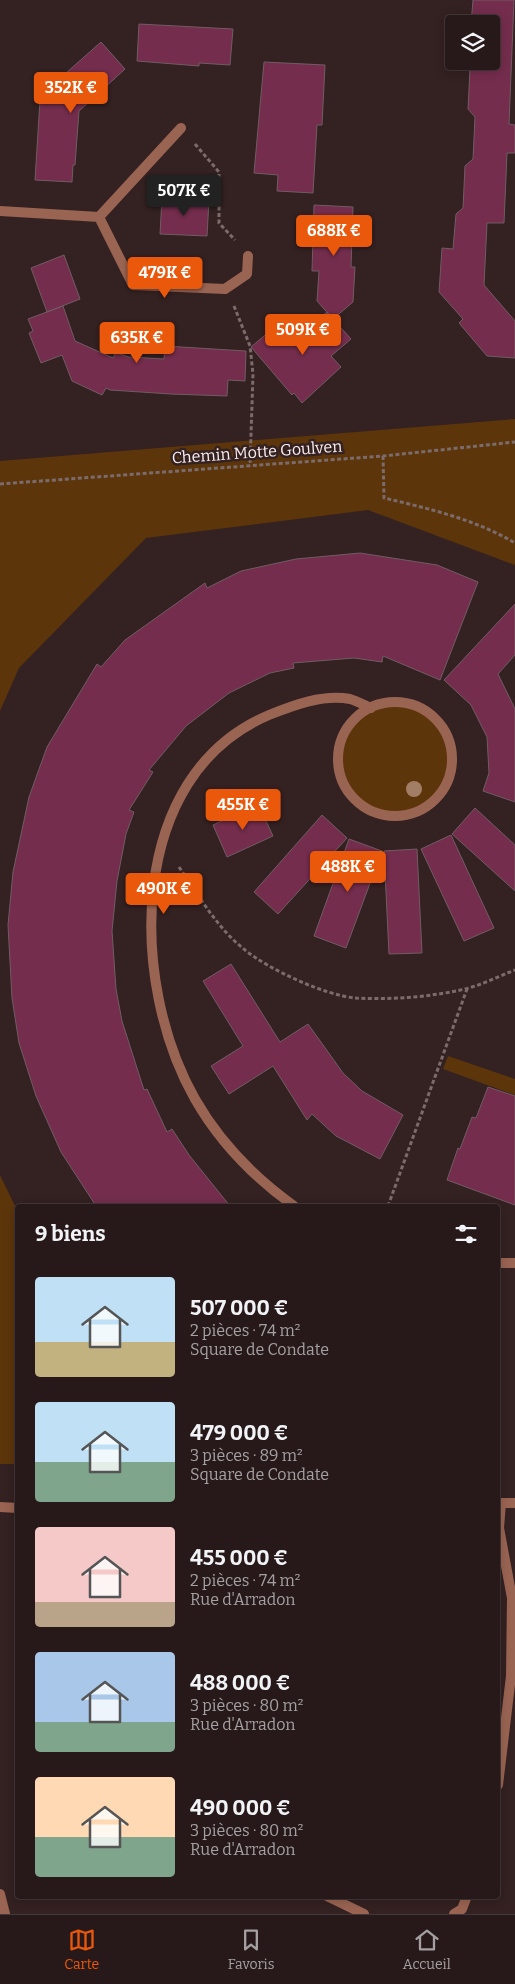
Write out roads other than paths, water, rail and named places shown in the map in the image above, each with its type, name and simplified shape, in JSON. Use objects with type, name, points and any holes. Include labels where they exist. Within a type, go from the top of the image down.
[{"type":"street","points":[[0,211],[99,216],[181,128]]},
{"type":"street","points":[[99,216],[133,285],[225,289],[247,274],[248,256]]},
{"type":"street","points":[[292,1204],[264,1182],[226,1143],[208,1120],[191,1091],[174,1051],[158,1001],[151,944],[158,861],[171,818],[182,794],[196,773],[218,747],[237,733],[276,712],[290,706],[318,699],[350,699],[371,708],[390,702],[410,704],[428,712],[442,727],[451,744],[452,764],[447,783],[436,800],[420,811],[400,816],[381,815],[363,807],[348,792],[340,775],[338,755],[343,736],[354,719],[371,708]]},
{"type":"street","points":[[500,1264],[515,1263]]},
{"type":"street","points":[[500,1503],[515,1503]]},
{"type":"street","points":[[0,1507],[15,1508]]},
{"type":"street","points":[[500,1528],[512,1598],[511,1676],[500,1768]]},
{"type":"street","points":[[0,1894],[5,1914]]},
{"type":"street","points":[[333,1899],[364,1914]]},
{"type":"street","points":[[454,1914],[462,1909],[466,1899]]}]
